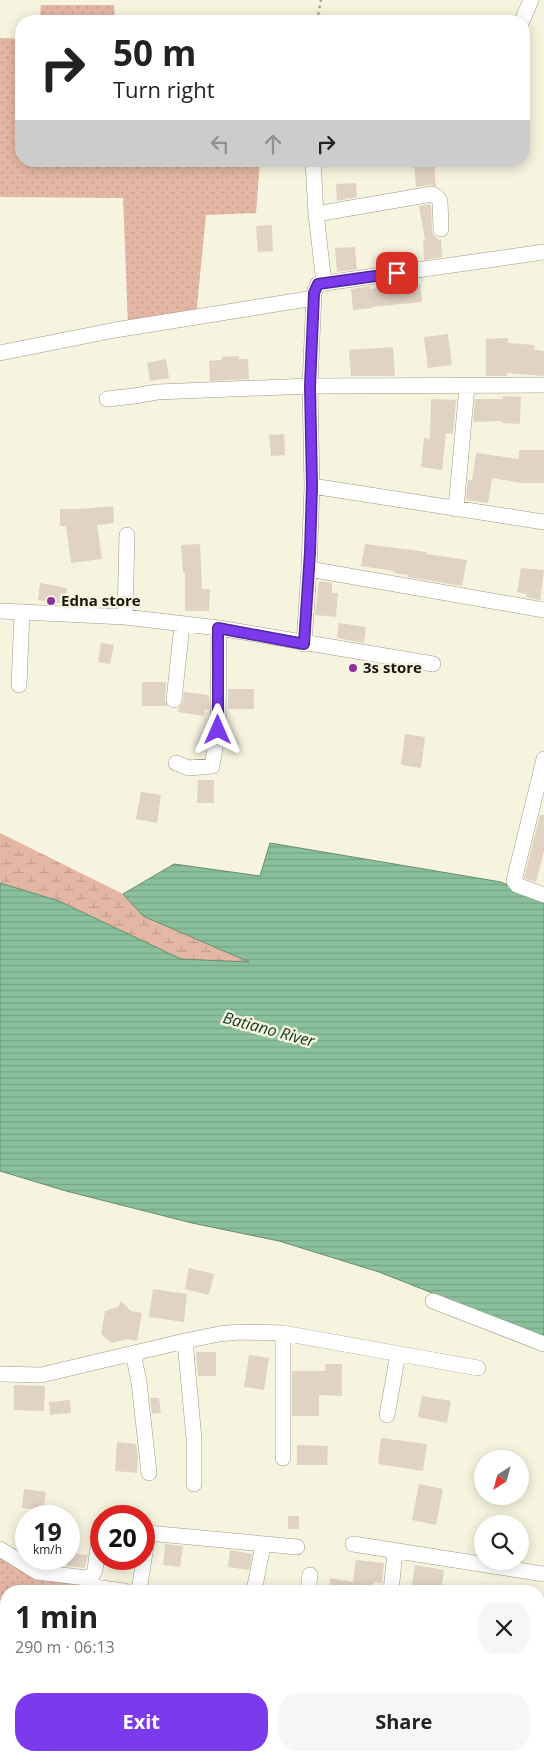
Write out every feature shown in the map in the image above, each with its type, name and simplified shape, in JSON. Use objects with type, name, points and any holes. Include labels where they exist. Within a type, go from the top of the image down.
[{"type":"street","points":[[525,15],[531,0]]},
{"type":"street","points":[[313,167],[316,214],[324,283]]},
{"type":"street","points":[[316,214],[432,194],[440,201],[442,229]]},
{"type":"street","points":[[304,644],[312,486],[310,386],[314,298],[318,284],[544,252]]},
{"type":"street","points":[[0,353],[115,330],[314,298]]},
{"type":"street","points":[[107,399],[157,392],[310,386],[544,385]]},
{"type":"street","points":[[456,509],[467,386]]},
{"type":"street","points":[[312,486],[544,522]]},
{"type":"street","points":[[125,617],[127,535]]},
{"type":"street","points":[[309,569],[544,610]]},
{"type":"street","points":[[0,611],[125,617],[218,628],[304,644],[434,664]]},
{"type":"street","points":[[19,685],[22,612]]},
{"type":"street","points":[[174,700],[182,625]]},
{"type":"street","points":[[176,763],[189,768],[212,766],[218,730],[218,628]]},
{"type":"street","points":[[544,759],[514,881],[517,885],[544,895]]},
{"type":"street","points":[[433,1301],[544,1344]]},
{"type":"street","points":[[0,1374],[41,1374],[185,1341],[239,1332],[283,1333],[478,1368]]},
{"type":"street","points":[[283,1333],[283,1458]]},
{"type":"street","points":[[185,1341],[194,1439],[194,1484]]},
{"type":"street","points":[[133,1353],[139,1382],[149,1473]]},
{"type":"street","points":[[387,1415],[398,1354]]},
{"type":"street","points":[[140,1585],[148,1533],[297,1547]]},
{"type":"street","points":[[353,1544],[544,1574]]},
{"type":"street","points":[[255,1585],[263,1545]]},
{"type":"street","points":[[0,1549],[38,1572],[86,1578],[93,1585]]},
{"type":"street","points":[[392,1585],[395,1552]]},
{"type":"street","points":[[90,1581],[95,1570]]},
{"type":"street","points":[[309,1585],[310,1575]]},
{"type":"path","points":[[318,15],[321,0]]},
{"type":"green space","points":[[41,5],[114,5],[115,15],[40,15]]},
{"type":"green space","points":[[0,38],[15,39],[15,167],[260,167],[256,213],[206,215],[196,316],[128,324],[123,198],[0,197]]},
{"type":"green space","points":[[0,833],[123,894],[143,916],[251,963],[181,959],[59,901],[0,883]]},
{"type":"green space","points":[[0,1553],[15,1558],[15,1570],[50,1570],[89,1583],[88,1585],[0,1585]]},
{"type":"water","name":"Batiano River","points":[[270,843],[501,882],[544,902],[544,1337],[379,1272],[279,1241],[192,1223],[66,1191],[0,1171],[0,883],[59,901],[181,959],[249,962],[143,916],[123,894],[174,864],[260,876]]},
{"type":"building","points":[[414,167],[434,167],[436,186],[416,187]]},
{"type":"building","points":[[356,183],[357,197],[337,201],[336,184]]},
{"type":"building","points":[[431,204],[432,230],[439,240],[441,239],[442,257],[424,260],[423,240],[425,240],[419,206]]},
{"type":"building","points":[[272,225],[273,251],[258,252],[256,226]]},
{"type":"building","points":[[355,247],[357,269],[337,272],[335,248]]},
{"type":"building","points":[[420,284],[422,302],[353,310],[351,289],[370,286],[370,289],[394,288]]},
{"type":"building","points":[[448,334],[452,365],[428,368],[424,337]]},
{"type":"building","points":[[508,338],[508,343],[535,345],[534,350],[544,351],[544,376],[507,373],[507,376],[486,376],[486,339]]},
{"type":"building","points":[[393,347],[395,376],[351,376],[349,350]]},
{"type":"building","points":[[239,356],[239,359],[248,359],[249,379],[210,381],[209,361],[222,360],[221,357]]},
{"type":"building","points":[[166,359],[169,378],[150,381],[147,363]]},
{"type":"building","points":[[503,396],[521,397],[520,424],[502,423],[502,421],[473,422],[475,399],[503,399]]},
{"type":"building","points":[[431,399],[456,400],[453,434],[446,433],[442,470],[421,467],[424,438],[430,439]]},
{"type":"building","points":[[284,434],[285,455],[271,456],[269,435]]},
{"type":"building","points":[[519,450],[544,450],[544,483],[522,483],[492,478],[488,503],[466,500],[468,480],[472,480],[476,453],[519,459]]},
{"type":"building","points":[[113,506],[114,523],[97,525],[102,559],[71,563],[66,526],[60,526],[60,509]]},
{"type":"building","points":[[200,544],[202,589],[210,589],[209,611],[185,611],[185,573],[183,573],[181,545]]},
{"type":"building","points":[[365,544],[427,552],[426,554],[467,560],[462,586],[408,577],[409,575],[393,573],[394,571],[361,566]]},
{"type":"building","points":[[521,568],[544,570],[540,600],[526,597],[527,594],[517,592]]},
{"type":"building","points":[[319,581],[332,583],[332,593],[338,593],[336,617],[315,615]]},
{"type":"building","points":[[40,583],[67,588],[65,604],[38,600]]},
{"type":"building","points":[[339,623],[366,627],[364,643],[337,638]]},
{"type":"building","points":[[101,643],[114,645],[110,664],[98,662]]},
{"type":"building","points":[[142,682],[166,682],[165,700],[167,706],[142,706]]},
{"type":"building","points":[[228,689],[254,689],[254,709],[228,709]]},
{"type":"building","points":[[184,692],[209,695],[209,709],[205,709],[204,716],[178,712],[183,701]]},
{"type":"building","points":[[405,734],[425,737],[421,768],[401,765]]},
{"type":"building","points":[[198,780],[214,780],[214,803],[197,803]]},
{"type":"building","points":[[141,792],[161,795],[157,823],[136,819]]},
{"type":"building","points":[[540,815],[544,815],[544,851],[536,882],[524,878]]},
{"type":"building","points":[[189,1268],[214,1274],[209,1295],[185,1289]]},
{"type":"building","points":[[153,1289],[187,1294],[184,1322],[149,1317]]},
{"type":"building","points":[[121,1301],[131,1311],[142,1313],[137,1341],[127,1339],[112,1343],[101,1334],[105,1311],[118,1307]]},
{"type":"building","points":[[196,1352],[216,1352],[216,1376],[198,1376]]},
{"type":"building","points":[[249,1355],[269,1358],[264,1390],[244,1387]]},
{"type":"building","points":[[326,1364],[342,1364],[342,1396],[319,1395],[319,1416],[292,1416],[292,1371],[325,1371]]},
{"type":"building","points":[[14,1385],[45,1386],[44,1411],[14,1410]]},
{"type":"building","points":[[422,1396],[451,1401],[447,1423],[418,1417]]},
{"type":"building","points":[[150,1398],[159,1398],[161,1413],[152,1414]]},
{"type":"building","points":[[70,1400],[71,1413],[50,1415],[49,1402]]},
{"type":"building","points":[[381,1438],[427,1444],[423,1471],[378,1464]]},
{"type":"building","points":[[117,1442],[136,1444],[138,1458],[137,1473],[115,1471]]},
{"type":"building","points":[[297,1445],[328,1446],[327,1465],[297,1465]]},
{"type":"building","points":[[419,1484],[443,1489],[436,1525],[412,1520]]},
{"type":"building","points":[[24,1489],[46,1492],[44,1505],[22,1505]]},
{"type":"building","points":[[288,1516],[299,1516],[299,1529],[288,1529]]},
{"type":"building","points":[[165,1544],[183,1546],[180,1567],[163,1565]]},
{"type":"building","points":[[230,1550],[252,1554],[249,1570],[228,1567]]},
{"type":"building","points":[[80,1554],[88,1555],[85,1568],[80,1567]]},
{"type":"building","points":[[356,1560],[384,1563],[382,1583],[374,1582],[373,1585],[329,1585],[330,1578],[353,1582]]},
{"type":"building","points":[[415,1565],[444,1570],[442,1585],[412,1585]]},
{"type":"place","name":"Edna store","points":[[51,601]]},
{"type":"place","name":"3s store","points":[[353,668]]},
{"type":"route","points":[[218,730],[218,628],[304,644],[312,486],[310,386],[314,293],[318,284],[397,273]]}]
